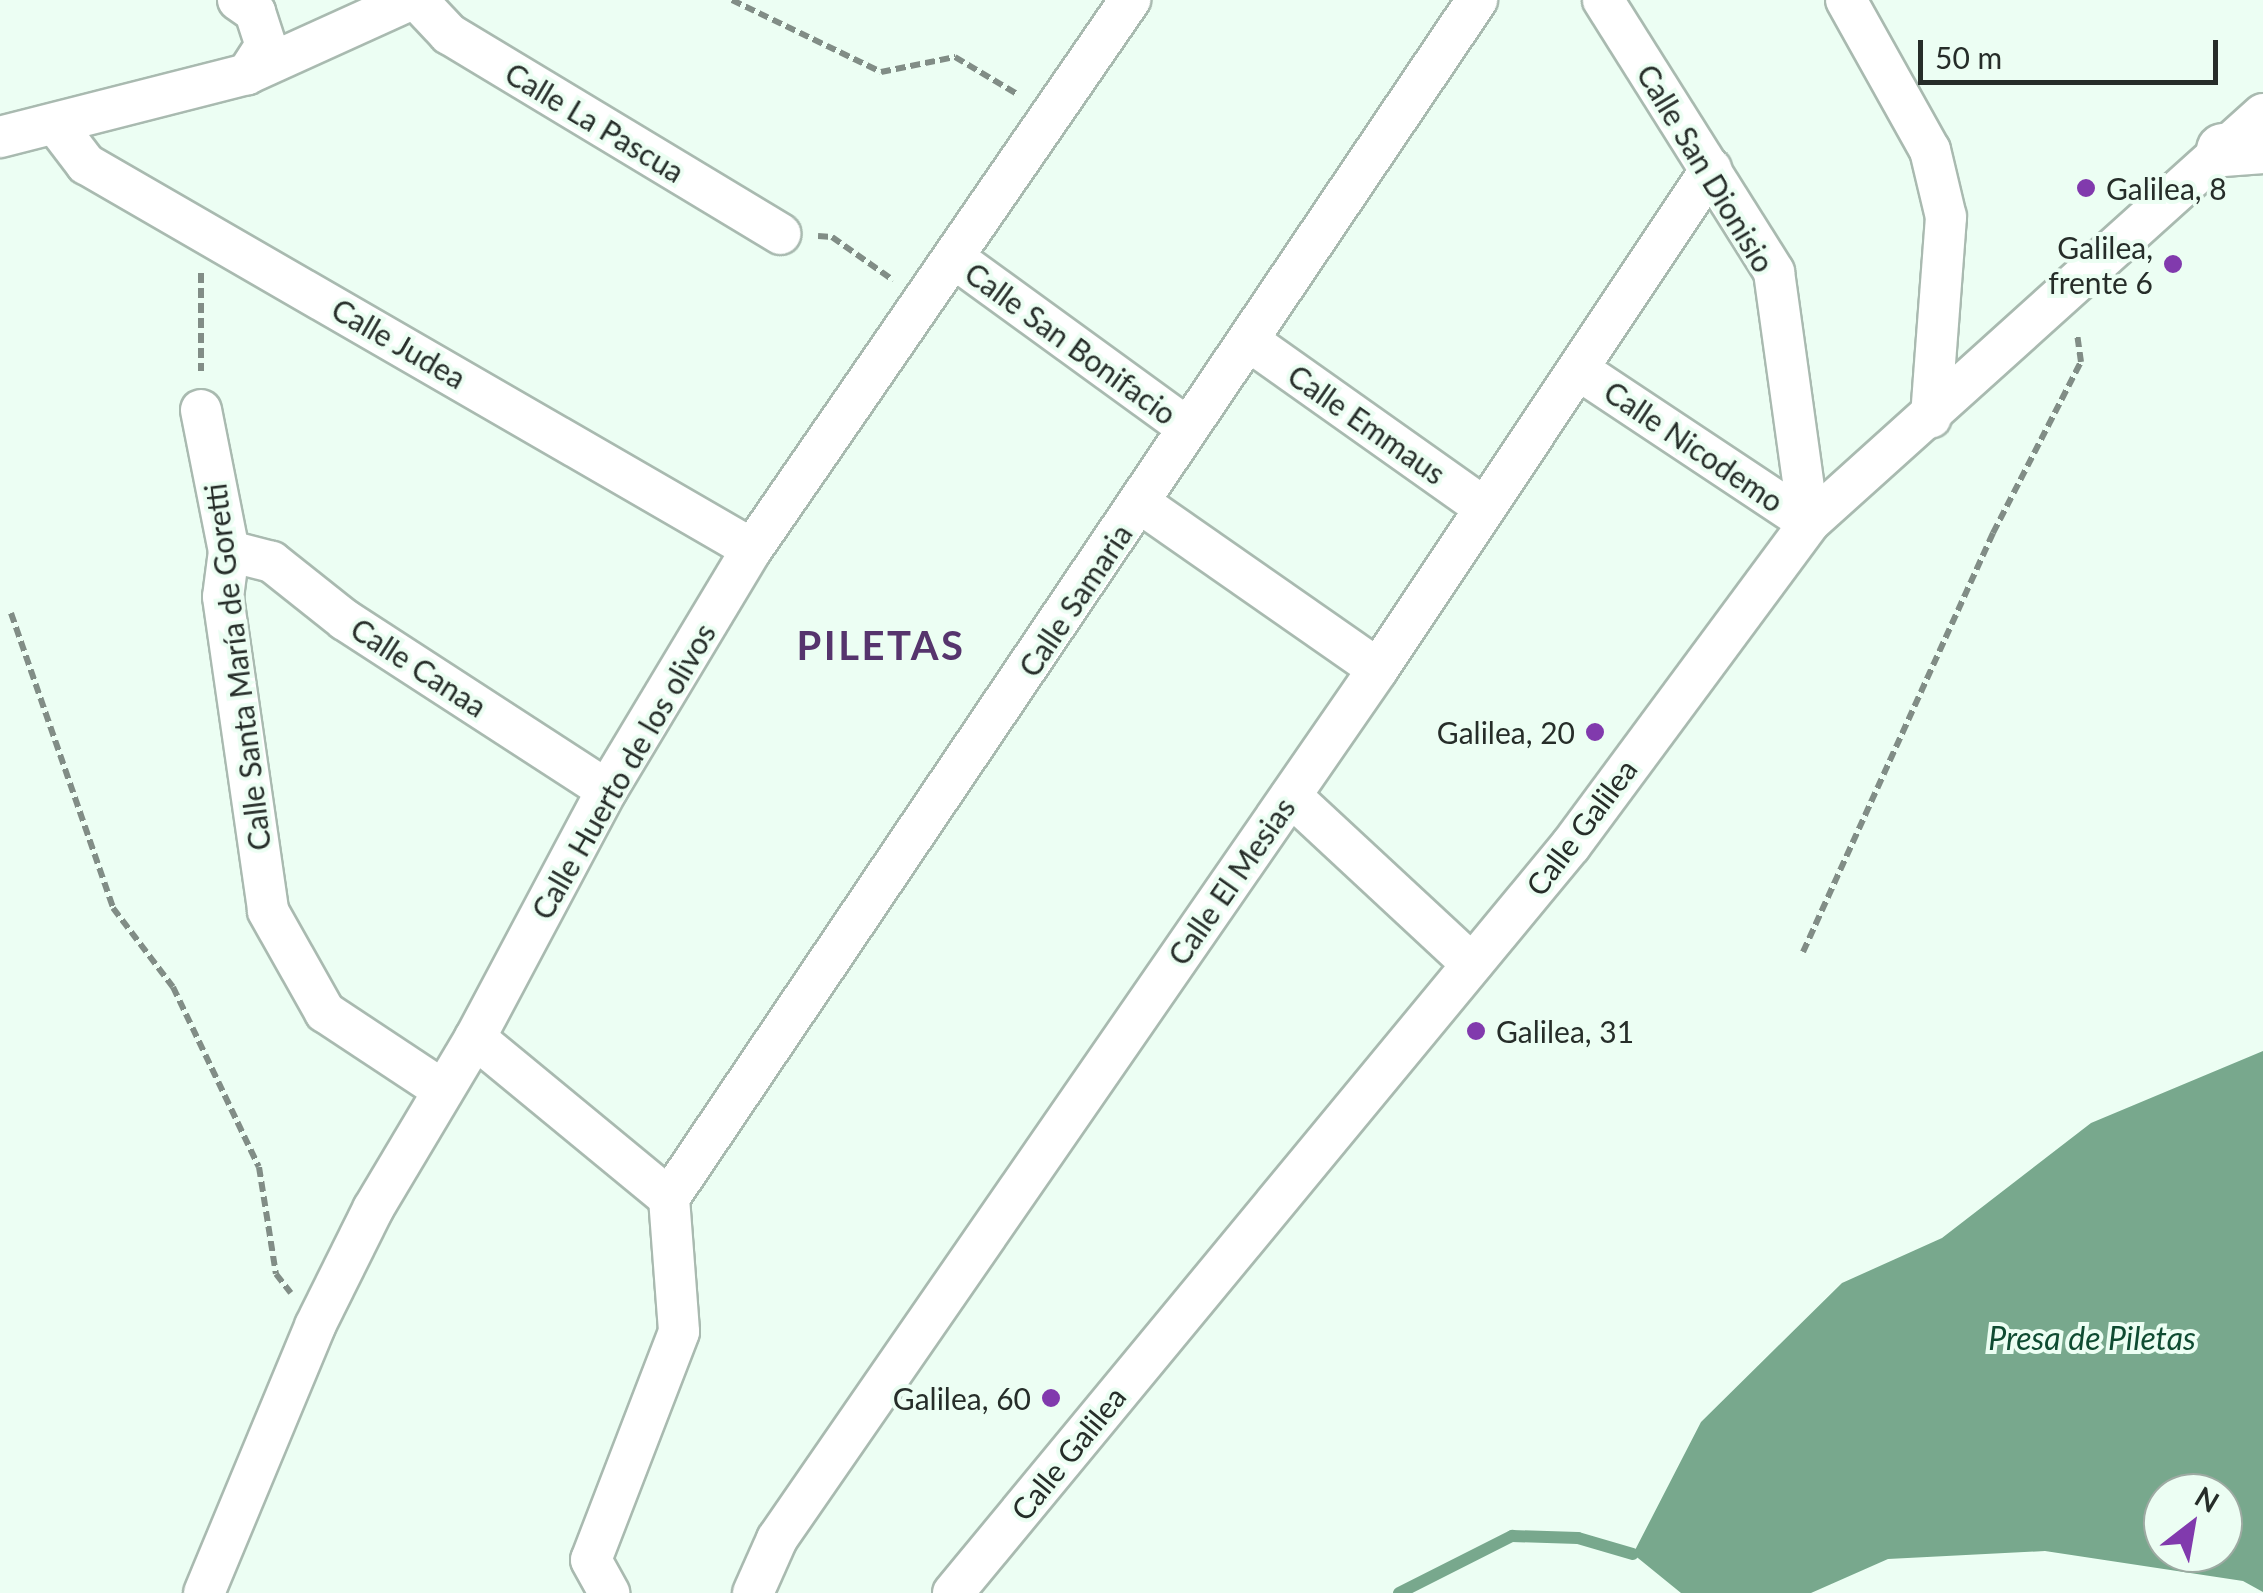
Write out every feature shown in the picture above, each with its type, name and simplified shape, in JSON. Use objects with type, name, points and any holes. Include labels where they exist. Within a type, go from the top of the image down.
[{"type":"street","points":[[238,0],[255,12],[266,45],[246,74]]},
{"type":"street","points":[[0,137],[57,126],[246,74],[414,0]]},
{"type":"street","name":"Calle La Pascua","points":[[414,0],[449,34],[780,234]]},
{"type":"street","name":"Calle Huerto de los olivos","points":[[204,1593],[315,1326],[607,790],[752,549],[926,304],[1130,0]]},
{"type":"street","name":"Calle Samaria","points":[[669,1198],[1477,0]]},
{"type":"street","name":"Calle San Dionisio","points":[[1603,0],[1774,272],[1808,523]]},
{"type":"street","points":[[1846,0],[1930,150],[1946,217],[1931,418]]},
{"type":"street","name":"Calle Galilea","points":[[953,1593],[1571,845],[1808,523],[1931,418],[2070,288],[2243,148],[2263,114]]},
{"type":"street","name":"Calle Judea","points":[[57,126],[86,164],[752,549]]},
{"type":"street","name":"Calle El Mesias","points":[[753,1593],[777,1539],[1378,669],[1711,169]]},
{"type":"street","name":"Calle San Bonifacio","points":[[954,258],[1188,428]]},
{"type":"street","name":"Calle Emmaus","points":[[1249,340],[1484,508]]},
{"type":"street","name":"Calle Nicodemo","points":[[1579,370],[1808,523]]},
{"type":"street","name":"Calle Santa María de Goretti","points":[[201,410],[229,551],[223,597],[268,911],[325,1012],[442,1090]]},
{"type":"street","points":[[1140,503],[1378,669]]},
{"type":"street","name":"Calle Canaa","points":[[229,551],[272,562],[345,620],[607,790]]},
{"type":"street","points":[[1291,796],[1472,964]]},
{"type":"street","points":[[475,1038],[669,1198],[678,1332],[591,1560],[609,1593]]},
{"type":"path","points":[[732,0],[882,72],[955,57],[1052,115]]},
{"type":"path","points":[[200,227],[201,410]]},
{"type":"path","points":[[780,234],[832,238],[926,304]]},
{"type":"path","points":[[1803,952],[1977,568],[2081,362],[2070,288]]},
{"type":"path","points":[[11,613],[112,908],[173,987],[259,1166],[276,1274],[315,1326]]},
{"type":"water","name":"Presa de Piletas","points":[[2263,1051],[2263,1592],[2243,1581],[2190,1573],[2243,1573],[2243,1473],[2143,1473],[2143,1566],[2045,1551],[1888,1559],[1811,1593],[1681,1593],[1633,1554],[1701,1422],[1842,1283],[1942,1238],[2091,1123]]},
{"type":"waterway","points":[[1399,1593],[1512,1536],[1578,1538],[1633,1554]]},
{"type":"place","name":"Galilea, 8","points":[[2086,188]]},
{"type":"place","name":"Galilea, frente 6","points":[[2173,264]]},
{"type":"place","name":"Galilea, 20","points":[[1595,732]]},
{"type":"place","name":"Galilea, 31","points":[[1476,1031]]},
{"type":"place","name":"Galilea, 60","points":[[1051,1398]]},
{"type":"district","name":"PILETAS","points":[[881,645]]}]
